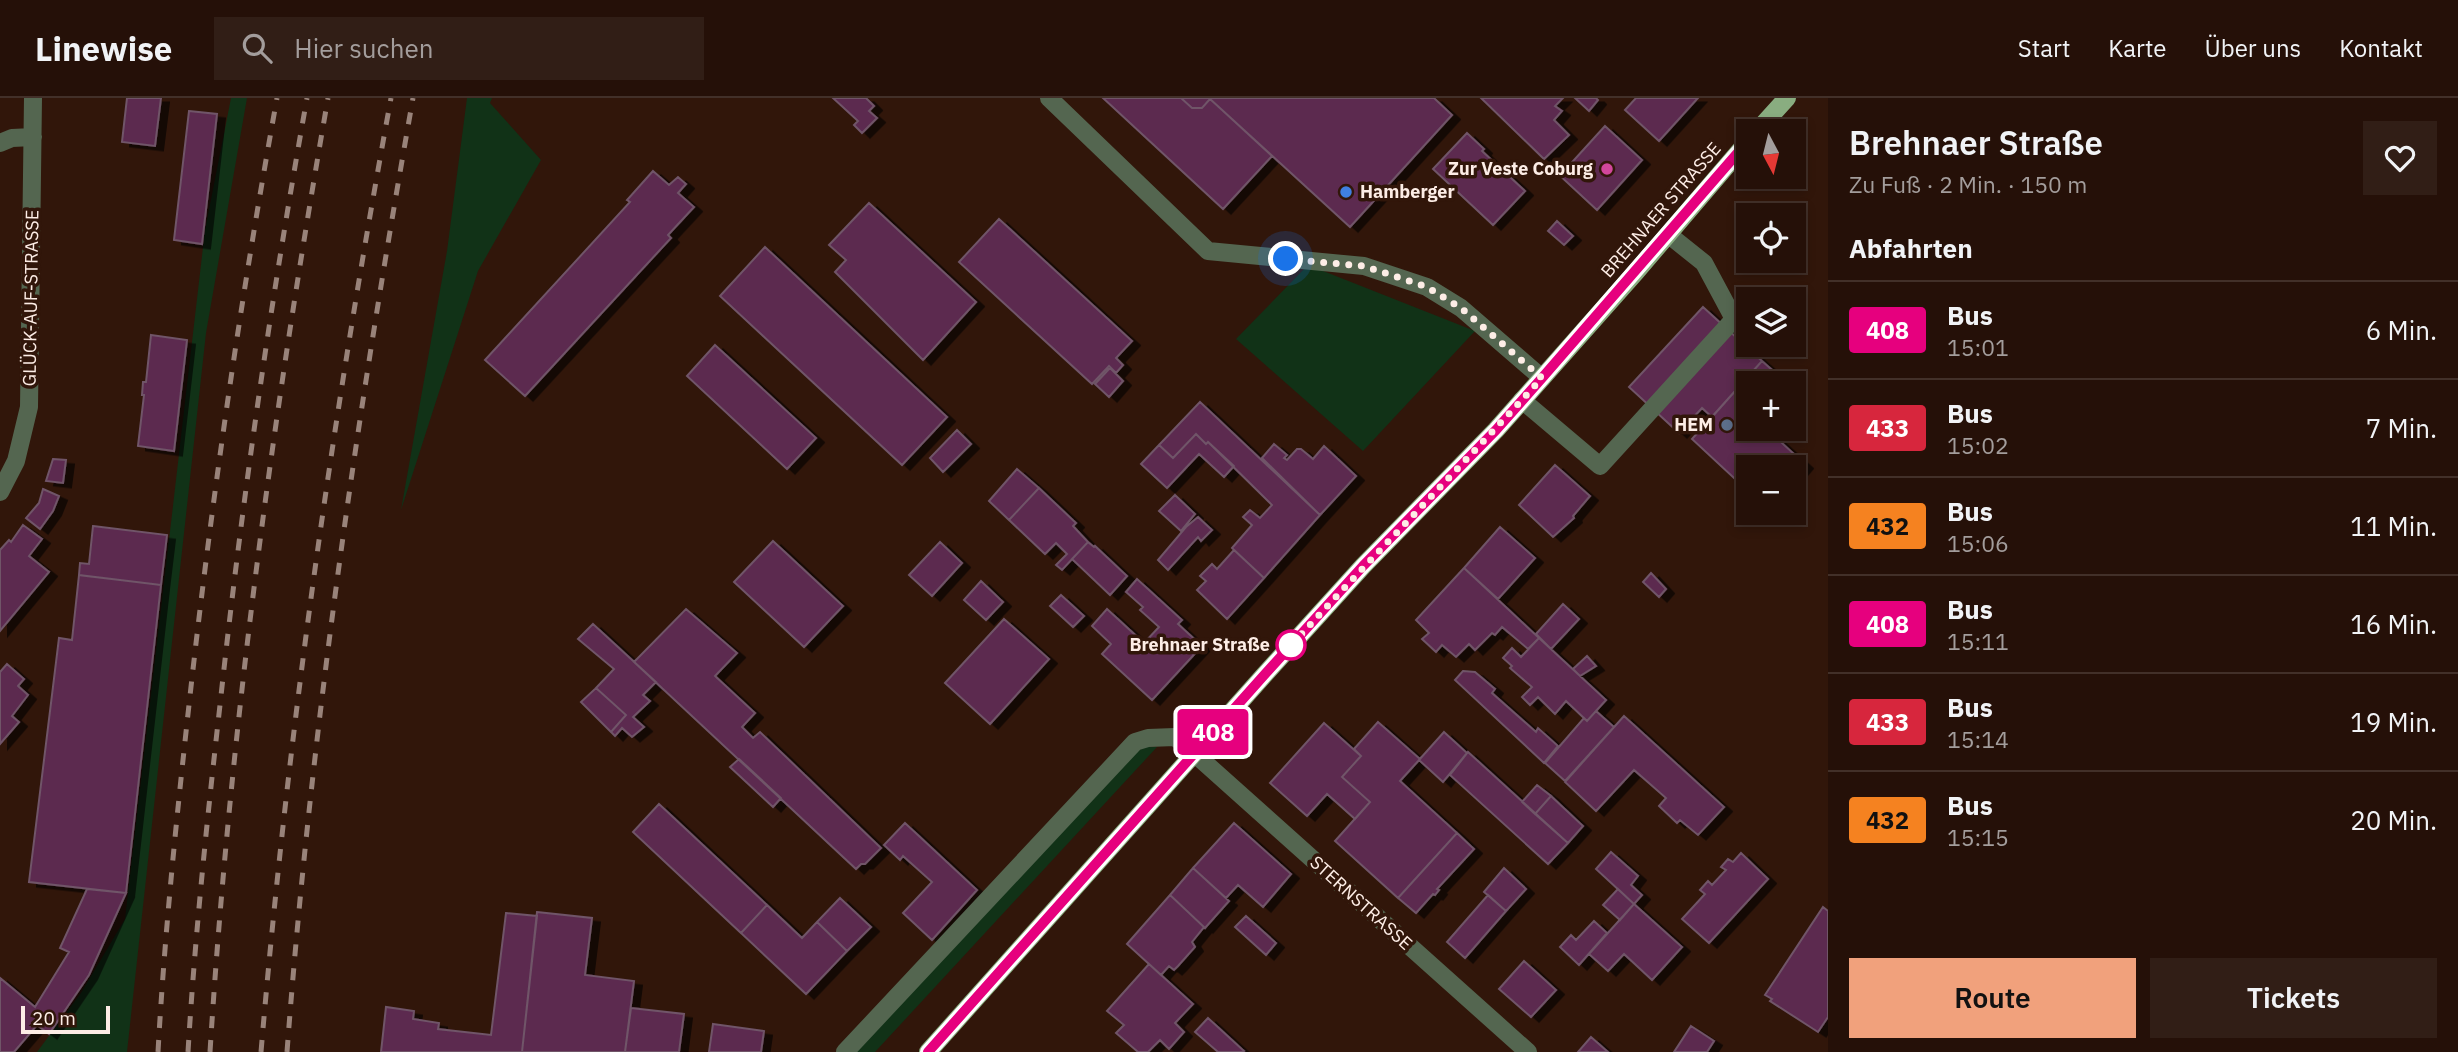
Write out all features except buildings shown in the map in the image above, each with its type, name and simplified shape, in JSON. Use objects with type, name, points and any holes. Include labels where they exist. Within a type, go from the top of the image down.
[{"type":"main road","points":[[1768,119],[1787,98]]},
{"type":"main road","name":"BREHNAER STRASSE","points":[[928,1052],[1363,566],[1542,378],[1736,155]]},
{"type":"street","name":"GLÜCK-AUF-STRASSE","points":[[0,492],[16,461],[29,407],[33,98]]},
{"type":"street","points":[[1049,98],[1208,251],[1364,266],[1427,287],[1461,308],[1542,378]]},
{"type":"street","points":[[0,143],[12,138],[33,137]]},
{"type":"street","points":[[1522,400],[1600,466],[1734,319],[1704,263],[1669,234]]},
{"type":"street","name":"STERNSTRASSE","points":[[845,1052],[1135,742],[1148,738],[1175,737],[1528,1052]]},
{"type":"green space","points":[[231,98],[247,98],[206,333],[127,1052],[37,1052],[81,993],[125,919],[205,230]]},
{"type":"green space","points":[[467,98],[492,98],[490,103],[541,160],[478,271],[401,510],[447,251]]},
{"type":"green space","points":[[1308,265],[1475,331],[1363,451],[1236,339]]},
{"type":"green space","points":[[1145,747],[1157,747],[875,1052],[854,1052],[1132,754]]},
{"type":"railway","points":[[158,1052],[172,865],[219,460],[277,98]]},
{"type":"railway","points":[[188,1052],[206,835],[238,552],[269,325],[307,98]]},
{"type":"railway","points":[[210,1052],[229,812],[256,573],[289,335],[328,98]]},
{"type":"railway","points":[[261,1052],[285,812],[314,574],[350,335],[391,98]]},
{"type":"railway","points":[[287,1052],[309,812],[338,574],[373,335],[413,98]]},
{"type":"bus line","name":"408","points":[[928,1052],[1363,566],[1496,430],[1736,154]]},
{"type":"place","name":"Zur Veste Coburg","points":[[1607,169]]},
{"type":"place","name":"Hamberger","points":[[1346,192]]},
{"type":"place","name":"HEM","points":[[1727,425]]},
{"type":"place","name":"Brehnaer Straße","points":[[1291,645]]},
{"type":"route","points":[[1286,259],[1364,266],[1427,287],[1461,308],[1542,378],[1284,653],[1291,645]]}]
